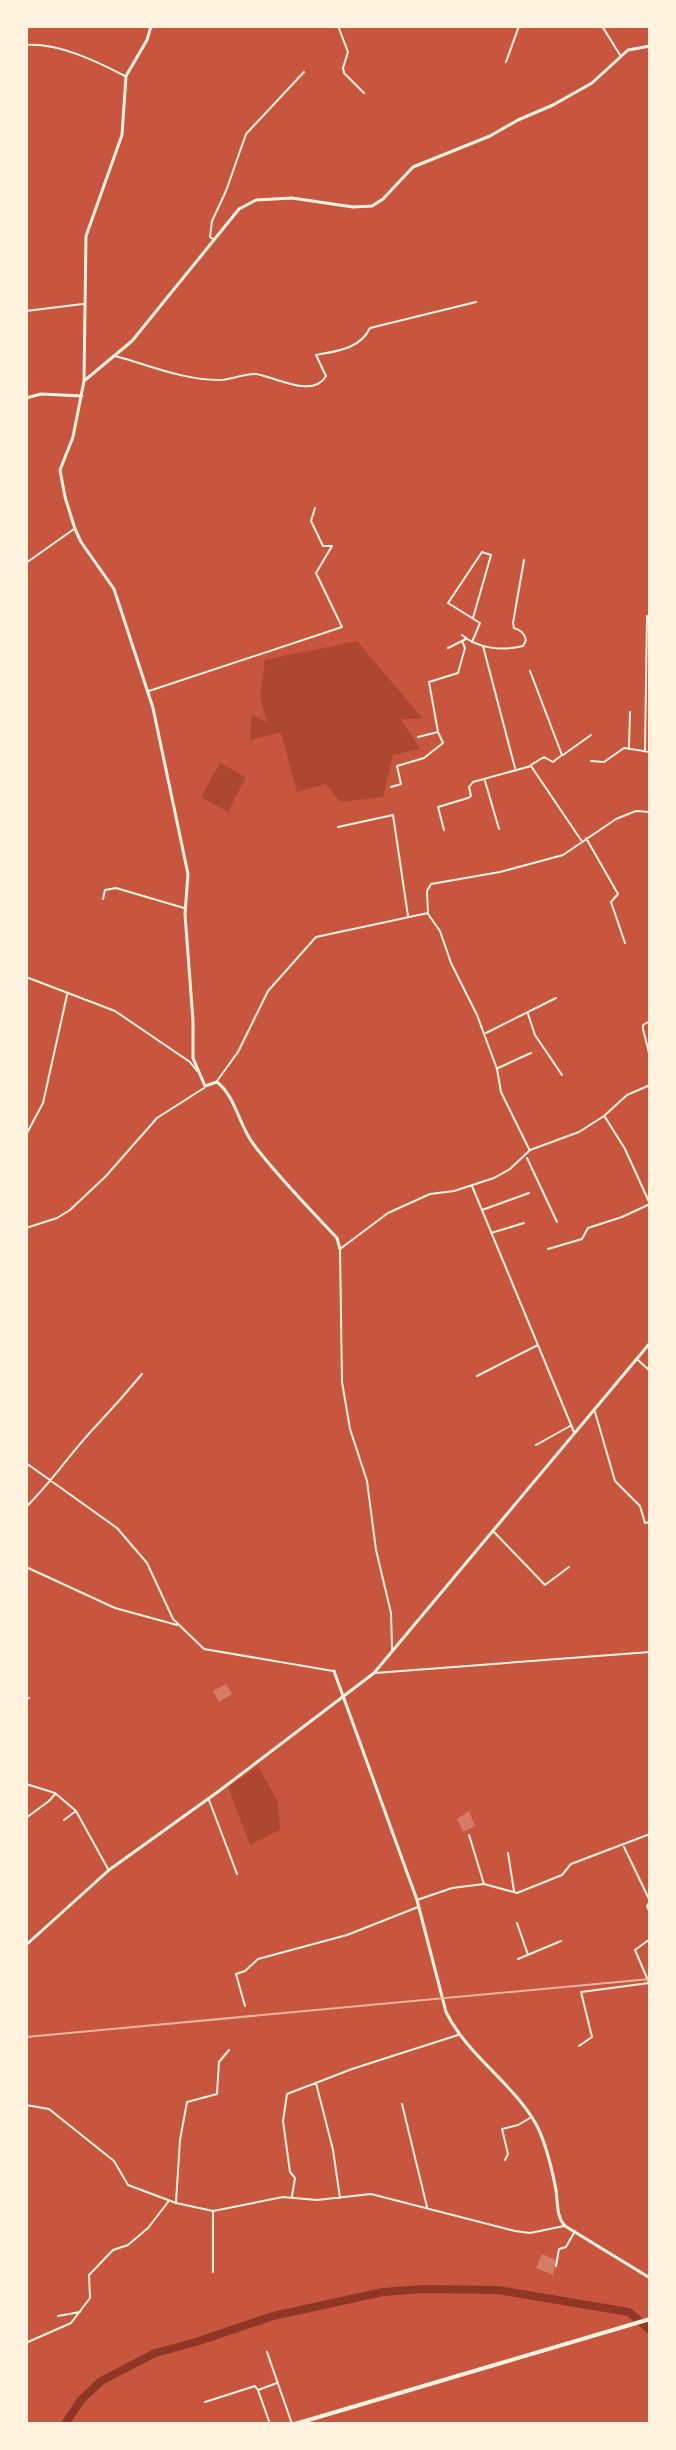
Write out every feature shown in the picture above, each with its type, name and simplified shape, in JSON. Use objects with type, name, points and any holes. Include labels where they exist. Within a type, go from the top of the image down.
[{"type":"highway","points":[[293,2424],[650,2319]]},
{"type":"street","points":[[151,26],[147,40],[126,76],[122,135],[86,236],[84,381],[73,437],[60,470],[75,529],[114,589],[148,692],[173,798],[188,874],[186,908],[193,1058],[197,1071]]},
{"type":"street","points":[[338,26],[348,52],[344,73],[364,93]]},
{"type":"street","points":[[506,62],[519,26]]},
{"type":"street","points":[[602,26],[620,55]]},
{"type":"street","points":[[26,45],[68,52],[126,76]]},
{"type":"street","points":[[84,381],[132,341],[239,209],[256,200],[292,198],[353,207],[372,206],[383,199],[413,167],[490,136],[553,105],[592,83],[628,50],[650,46]]},
{"type":"street","points":[[213,239],[210,237],[212,221],[246,134],[304,72]]},
{"type":"street","points":[[115,356],[167,372],[201,378],[222,380],[254,374],[309,386],[319,384],[326,376],[316,355],[344,349],[362,341],[370,328],[476,302]]},
{"type":"street","points":[[26,311],[84,304]]},
{"type":"street","points":[[26,398],[41,394],[82,396]]},
{"type":"street","points":[[148,692],[342,627],[316,573],[332,546],[323,546],[311,521],[315,508]]},
{"type":"street","points":[[26,563],[75,529]]},
{"type":"street","points":[[472,642],[480,623],[448,603],[482,552],[491,555],[473,618]]},
{"type":"street","points":[[462,635],[483,645],[523,646],[525,635],[514,628],[513,623],[524,560]]},
{"type":"street","points":[[645,750],[647,616]]},
{"type":"street","points":[[448,648],[467,639]]},
{"type":"street","points":[[391,787],[401,784],[397,766],[424,758],[443,743],[438,732],[429,682],[458,673],[465,648],[462,641]]},
{"type":"street","points":[[483,645],[516,769]]},
{"type":"street","points":[[530,671],[562,755]]},
{"type":"street","points":[[629,748],[630,712]]},
{"type":"street","points":[[418,737],[438,732]]},
{"type":"street","points":[[444,830],[438,807],[471,796],[470,784],[531,766],[544,757],[553,762],[591,735]]},
{"type":"street","points":[[591,761],[604,762],[624,748],[650,752]]},
{"type":"street","points":[[531,766],[618,894],[611,902],[625,943]]},
{"type":"street","points":[[484,779],[499,829]]},
{"type":"street","points":[[530,1150],[501,1092],[497,1069],[484,1033],[451,963],[440,931],[428,913],[427,891],[431,884],[500,872],[563,855],[616,819],[636,811],[650,812]]},
{"type":"street","points":[[338,827],[393,815],[408,917]]},
{"type":"street","points":[[103,899],[105,890],[116,888],[186,908]]},
{"type":"street","points":[[26,1228],[57,1218],[70,1210],[115,1167],[157,1118],[205,1086],[217,1082],[238,1052],[268,991],[316,937],[428,913]]},
{"type":"street","points":[[26,977],[115,1011],[190,1062],[205,1086]]},
{"type":"street","points":[[26,1135],[43,1103],[67,994]]},
{"type":"street","points":[[484,1033],[556,998]]},
{"type":"street","points":[[528,1014],[535,1035],[562,1075]]},
{"type":"street","points":[[650,1021],[643,1025],[650,1057]]},
{"type":"street","points":[[497,1069],[531,1053]]},
{"type":"street","points":[[217,1082],[226,1090],[241,1125],[254,1145],[337,1238],[340,1249],[342,1382],[350,1429],[367,1481],[376,1550],[391,1613],[392,1652]]},
{"type":"street","points":[[340,1249],[388,1213],[430,1194],[472,1185],[510,1169],[530,1150],[579,1132],[604,1116],[627,1095],[650,1085]]},
{"type":"street","points":[[548,1249],[582,1239],[588,1228],[650,1204],[625,1149],[604,1116]]},
{"type":"street","points":[[526,1155],[557,1222]]},
{"type":"street","points":[[472,1185],[575,1434]]},
{"type":"street","points":[[481,1210],[529,1193]]},
{"type":"street","points":[[490,1234],[524,1223]]},
{"type":"street","points":[[26,1945],[109,1870],[374,1673],[650,1343]]},
{"type":"street","points":[[477,1376],[539,1344]]},
{"type":"street","points":[[637,1359],[650,1371]]},
{"type":"street","points":[[26,1507],[51,1482],[142,1374]]},
{"type":"street","points":[[595,1410],[615,1481],[640,1506],[645,1523],[650,1522]]},
{"type":"street","points":[[536,1445],[571,1426]]},
{"type":"street","points":[[26,1463],[117,1528],[147,1563],[166,1609],[204,1649],[334,1671],[419,1906],[446,2012],[459,2035],[502,2078],[531,2117],[543,2141],[556,2190],[560,2220],[650,2278]]},
{"type":"street","points":[[493,1531],[545,1585],[569,1567]]},
{"type":"street","points":[[26,1567],[115,1608],[180,1626]]},
{"type":"street","points":[[374,1673],[650,1652]]},
{"type":"street","points":[[26,1784],[55,1793],[76,1811],[109,1870]]},
{"type":"street","points":[[26,1818],[55,1793]]},
{"type":"street","points":[[208,1799],[237,1874]]},
{"type":"street","points":[[64,1820],[76,1811]]},
{"type":"street","points":[[417,1900],[452,1888],[484,1884],[514,1893],[562,1875],[571,1864],[650,1834]]},
{"type":"street","points":[[469,1835],[484,1884]]},
{"type":"street","points":[[624,1846],[650,1901],[647,1906],[650,1913]]},
{"type":"street","points":[[508,1853],[514,1893]]},
{"type":"street","points":[[245,2006],[236,1974],[245,1971],[258,1959],[347,1935],[419,1906]]},
{"type":"street","points":[[517,1923],[528,1955]]},
{"type":"street","points":[[579,2046],[592,2037],[581,1992],[650,1984],[635,1950],[650,1939]]},
{"type":"street","points":[[518,1959],[561,1941]]},
{"type":"street","points":[[292,2198],[295,2178],[290,2172],[283,2121],[287,2094],[459,2035]]},
{"type":"street","points":[[176,2203],[180,2140],[187,2102],[217,2094],[219,2062],[229,2050]]},
{"type":"street","points":[[316,2083],[333,2150],[340,2199]]},
{"type":"street","points":[[402,2104],[427,2208]]},
{"type":"street","points":[[26,2105],[49,2109],[114,2161],[128,2185],[176,2203],[213,2211],[265,2200],[340,2199],[371,2194],[515,2231],[530,2233],[565,2226]]},
{"type":"street","points":[[505,2160],[508,2154],[502,2129],[518,2125],[531,2117]]},
{"type":"street","points":[[28,2342],[71,2323],[90,2298],[89,2275],[113,2250],[128,2245],[148,2228],[169,2200]]},
{"type":"street","points":[[213,2211],[213,2272]]},
{"type":"street","points":[[556,2266],[559,2249],[566,2247],[575,2231]]},
{"type":"street","points":[[58,2316],[80,2312]]},
{"type":"street","points":[[267,2352],[293,2424]]},
{"type":"street","points":[[258,2390],[278,2383]]},
{"type":"street","points":[[205,2402],[255,2386],[270,2424]]},
{"type":"shaded area","points":[[357,641],[423,719],[401,719],[420,749],[393,755],[383,797],[340,802],[326,784],[297,792],[281,732],[250,740],[252,715],[267,722],[260,697],[265,660]]},
{"type":"shaded area","points":[[220,763],[246,777],[228,812],[201,797]]},
{"type":"shaded area","points":[[258,1766],[278,1802],[280,1830],[250,1845],[228,1787]]},
{"type":"building","points":[[226,1684],[232,1694],[219,1702],[213,1691]]},
{"type":"building","points":[[469,1811],[475,1826],[463,1832],[457,1819]]},
{"type":"building","points":[[542,2254],[556,2260],[553,2275],[536,2268]]},
{"type":"waterway","points":[[65,2424],[81,2400],[101,2381],[155,2353],[273,2316],[383,2292],[498,2290],[629,2312],[650,2330]]},
{"type":"railway","points":[[26,2037],[650,1979]]}]
